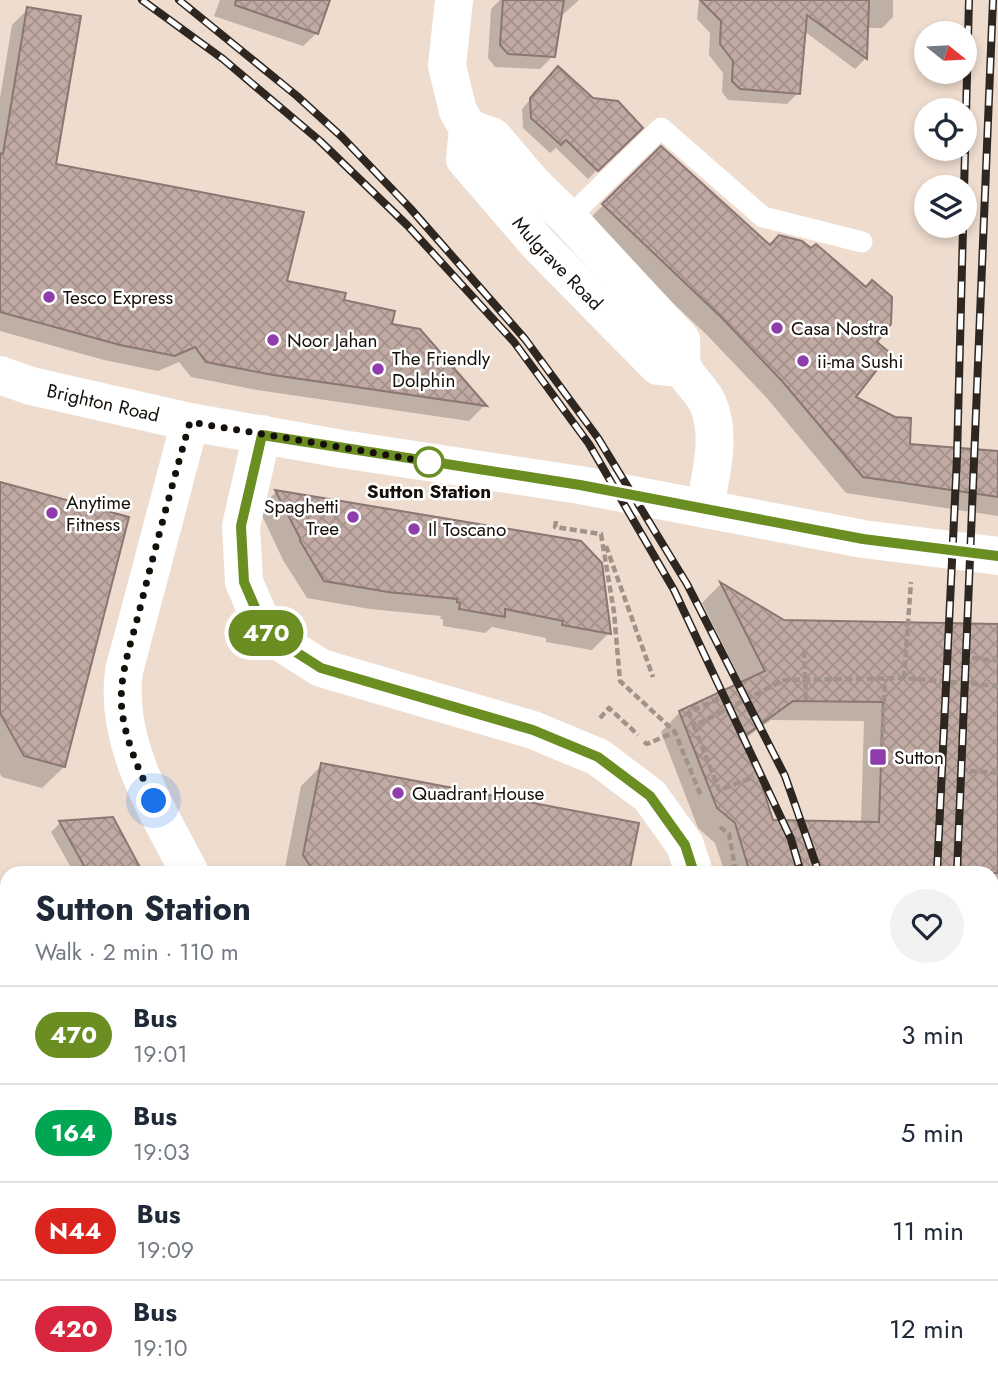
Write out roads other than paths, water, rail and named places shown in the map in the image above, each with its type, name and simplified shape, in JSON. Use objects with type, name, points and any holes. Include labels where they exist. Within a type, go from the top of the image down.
[{"type":"street","name":"Mulgrave Road","points":[[454,0],[447,66],[458,111],[468,128],[465,159],[539,245],[657,366],[683,368]]},
{"type":"street","name":"Mulgrave Road","points":[[468,128],[493,137],[532,183],[681,340],[683,368],[701,391],[709,406],[714,426],[714,453],[705,509]]},
{"type":"street","name":"Brighton Road","points":[[0,375],[44,389],[190,422],[594,488],[863,539],[998,556]]},
{"type":"street","points":[[186,866],[142,777],[122,712],[121,692],[150,567],[190,422]]},
{"type":"street","points":[[262,435],[241,526],[244,582],[266,633],[321,668],[533,730],[598,757],[650,796],[685,845],[692,866]]},
{"type":"lane","points":[[539,245],[661,128],[763,217],[862,242]]},
{"type":"railway","points":[[142,0],[223,59],[320,141],[408,226],[514,342],[589,444],[674,590],[791,839],[799,866]]},
{"type":"railway","points":[[179,0],[297,96],[342,137],[410,208],[525,339],[598,438],[687,584],[785,776],[817,866]]},
{"type":"railway","points":[[937,866],[957,457],[969,0]]},
{"type":"railway","points":[[957,866],[993,0]]},
{"type":"place","name":"Tesco Express","points":[[49,297]]},
{"type":"place","name":"Casa Nostra","points":[[777,328]]},
{"type":"place","name":"Noor Jahan","points":[[273,340]]},
{"type":"place","name":"ii-ma Sushi","points":[[803,361]]},
{"type":"place","name":"The Friendly Dolphin","points":[[378,369]]},
{"type":"place","name":"Sutton Station","points":[[429,462]]},
{"type":"place","name":"Anytime Fitness","points":[[52,513]]},
{"type":"place","name":"Spaghetti Tree","points":[[353,517]]},
{"type":"place","name":"Il Toscano","points":[[414,529]]},
{"type":"place","name":"Sutton","points":[[878,757]]},
{"type":"place","name":"Quadrant House","points":[[398,793]]}]
